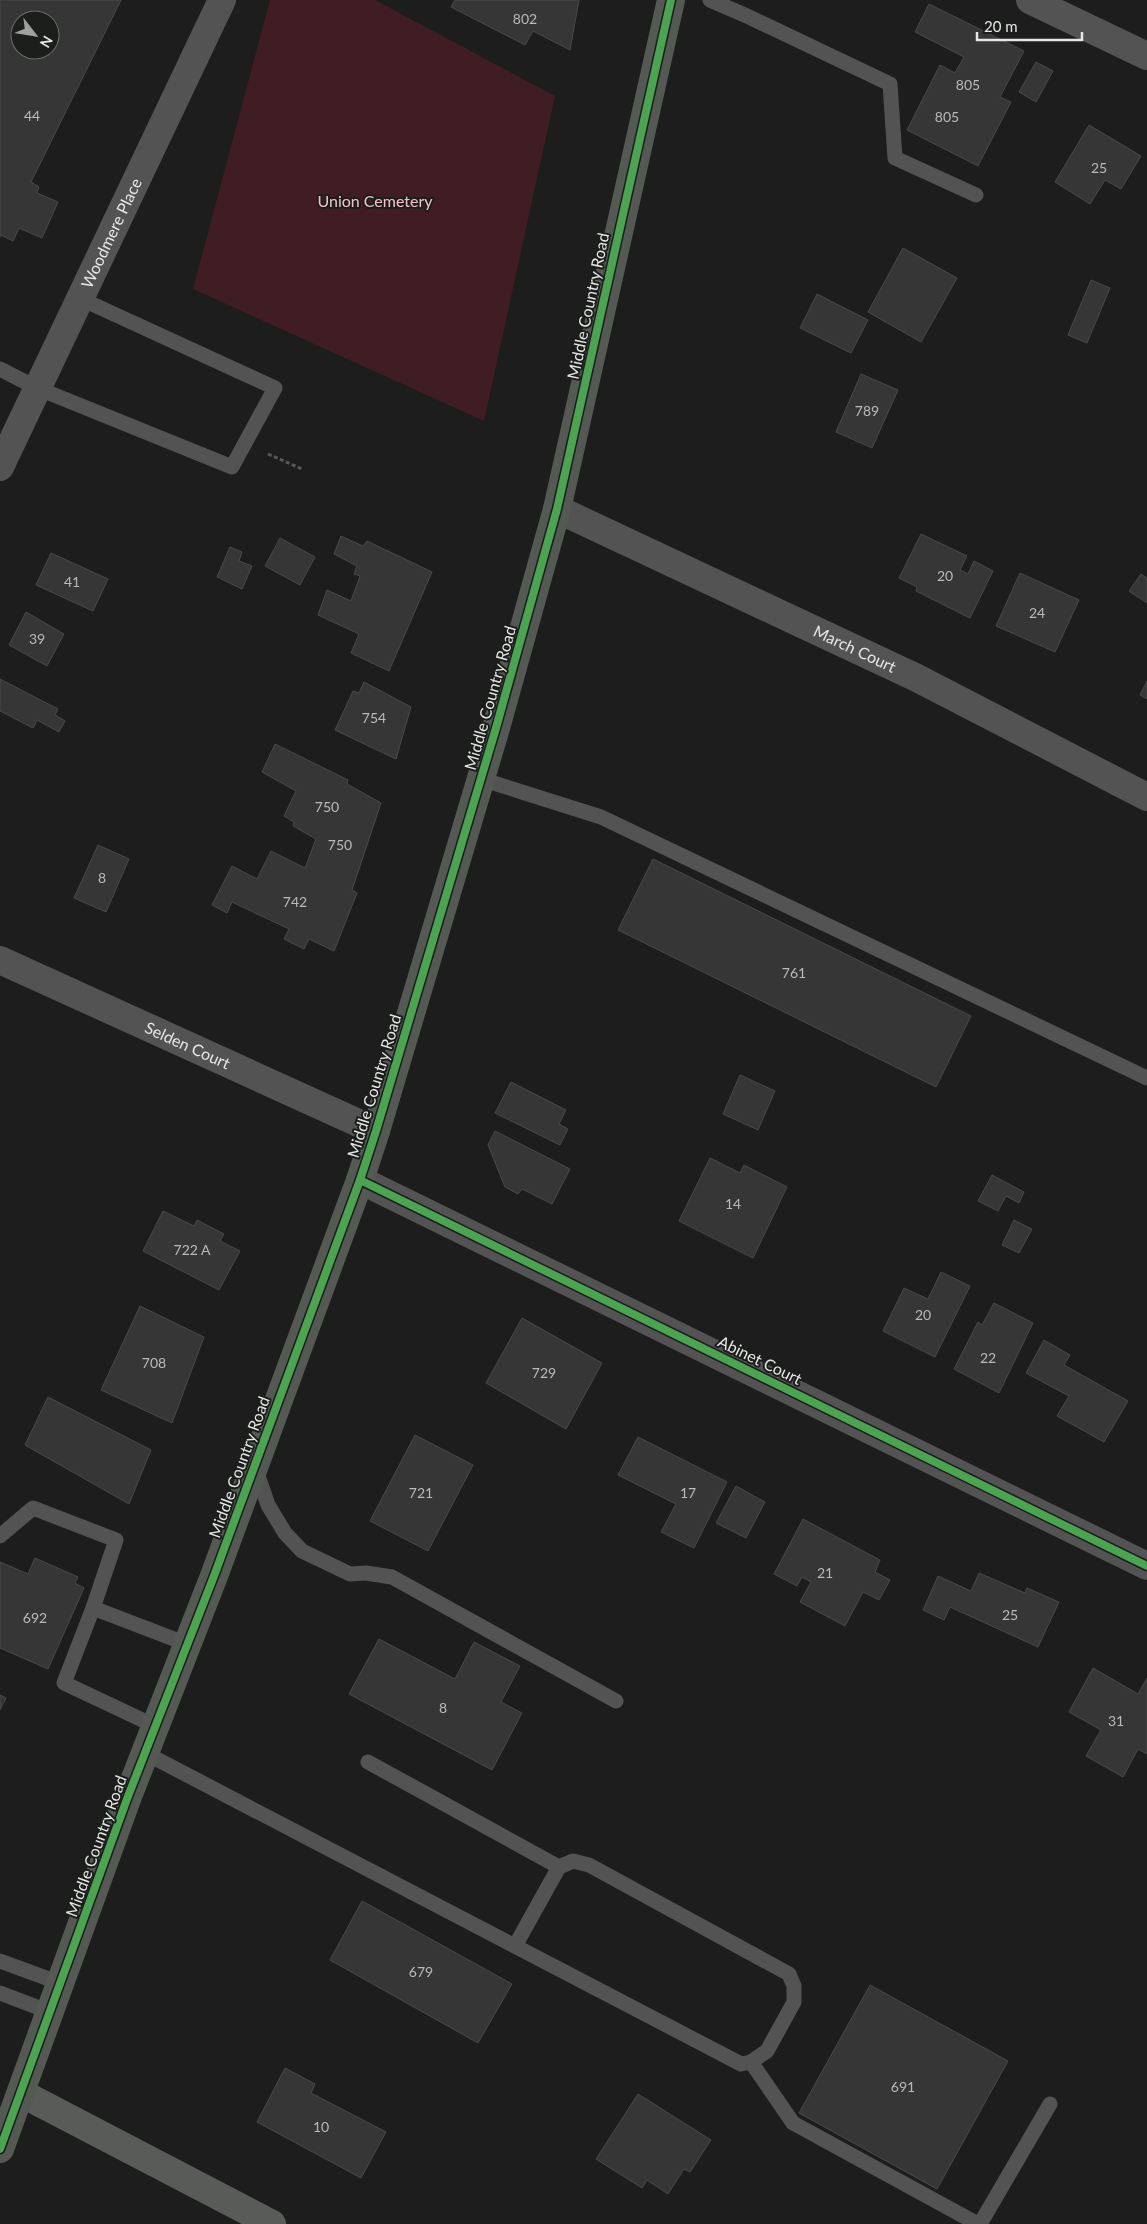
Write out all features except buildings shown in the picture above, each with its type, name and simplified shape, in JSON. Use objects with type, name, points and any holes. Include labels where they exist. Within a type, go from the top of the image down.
[{"type":"main road","name":"Middle Country Road","points":[[0,2148],[155,1726],[255,1465],[360,1180],[376,1131],[481,779],[557,509],[671,0]]},
{"type":"street","name":"Woodmere Place","points":[[0,467],[222,0]]},
{"type":"street","points":[[1030,0],[1147,56]]},
{"type":"street","name":"March Court","points":[[557,509],[917,678],[1147,796]]},
{"type":"street","name":"Selden Court","points":[[0,960],[376,1131]]},
{"type":"street","name":"Abinet Court","points":[[360,1180],[1147,1566]]},
{"type":"street","points":[[21,2093],[272,2224]]},
{"type":"lane","points":[[710,0],[890,84],[895,158],[976,195]]},
{"type":"lane","points":[[0,369],[37,388],[232,467],[275,388],[80,298]]},
{"type":"lane","points":[[481,779],[601,817],[1147,1078]]},
{"type":"lane","points":[[255,1465],[268,1505],[285,1533],[302,1551],[350,1574],[366,1573],[392,1577],[616,1701]]},
{"type":"lane","points":[[0,1536],[33,1508],[116,1540],[93,1608],[64,1683],[155,1726]]},
{"type":"lane","points":[[93,1608],[188,1644]]},
{"type":"lane","points":[[145,1753],[741,2064],[751,2062],[767,2051],[794,2002],[794,1986],[789,1974],[589,1865],[574,1861],[559,1867],[516,1946]]},
{"type":"lane","points":[[368,1762],[559,1867]]},
{"type":"lane","points":[[0,1961],[60,1983]]},
{"type":"lane","points":[[0,1993],[50,2012]]},
{"type":"lane","points":[[751,2062],[793,2123],[979,2224],[1050,2104]]},
{"type":"path","points":[[245,443],[302,469]]},
{"type":"green space","name":"Union Cemetery","points":[[270,0],[375,0],[555,96],[484,421],[193,289]]},
{"type":"cycle path","points":[[0,2149],[127,1799],[214,1576],[360,1180],[376,1131],[496,728],[557,509],[671,0]]},
{"type":"cycle path","points":[[360,1180],[1147,1566]]}]
